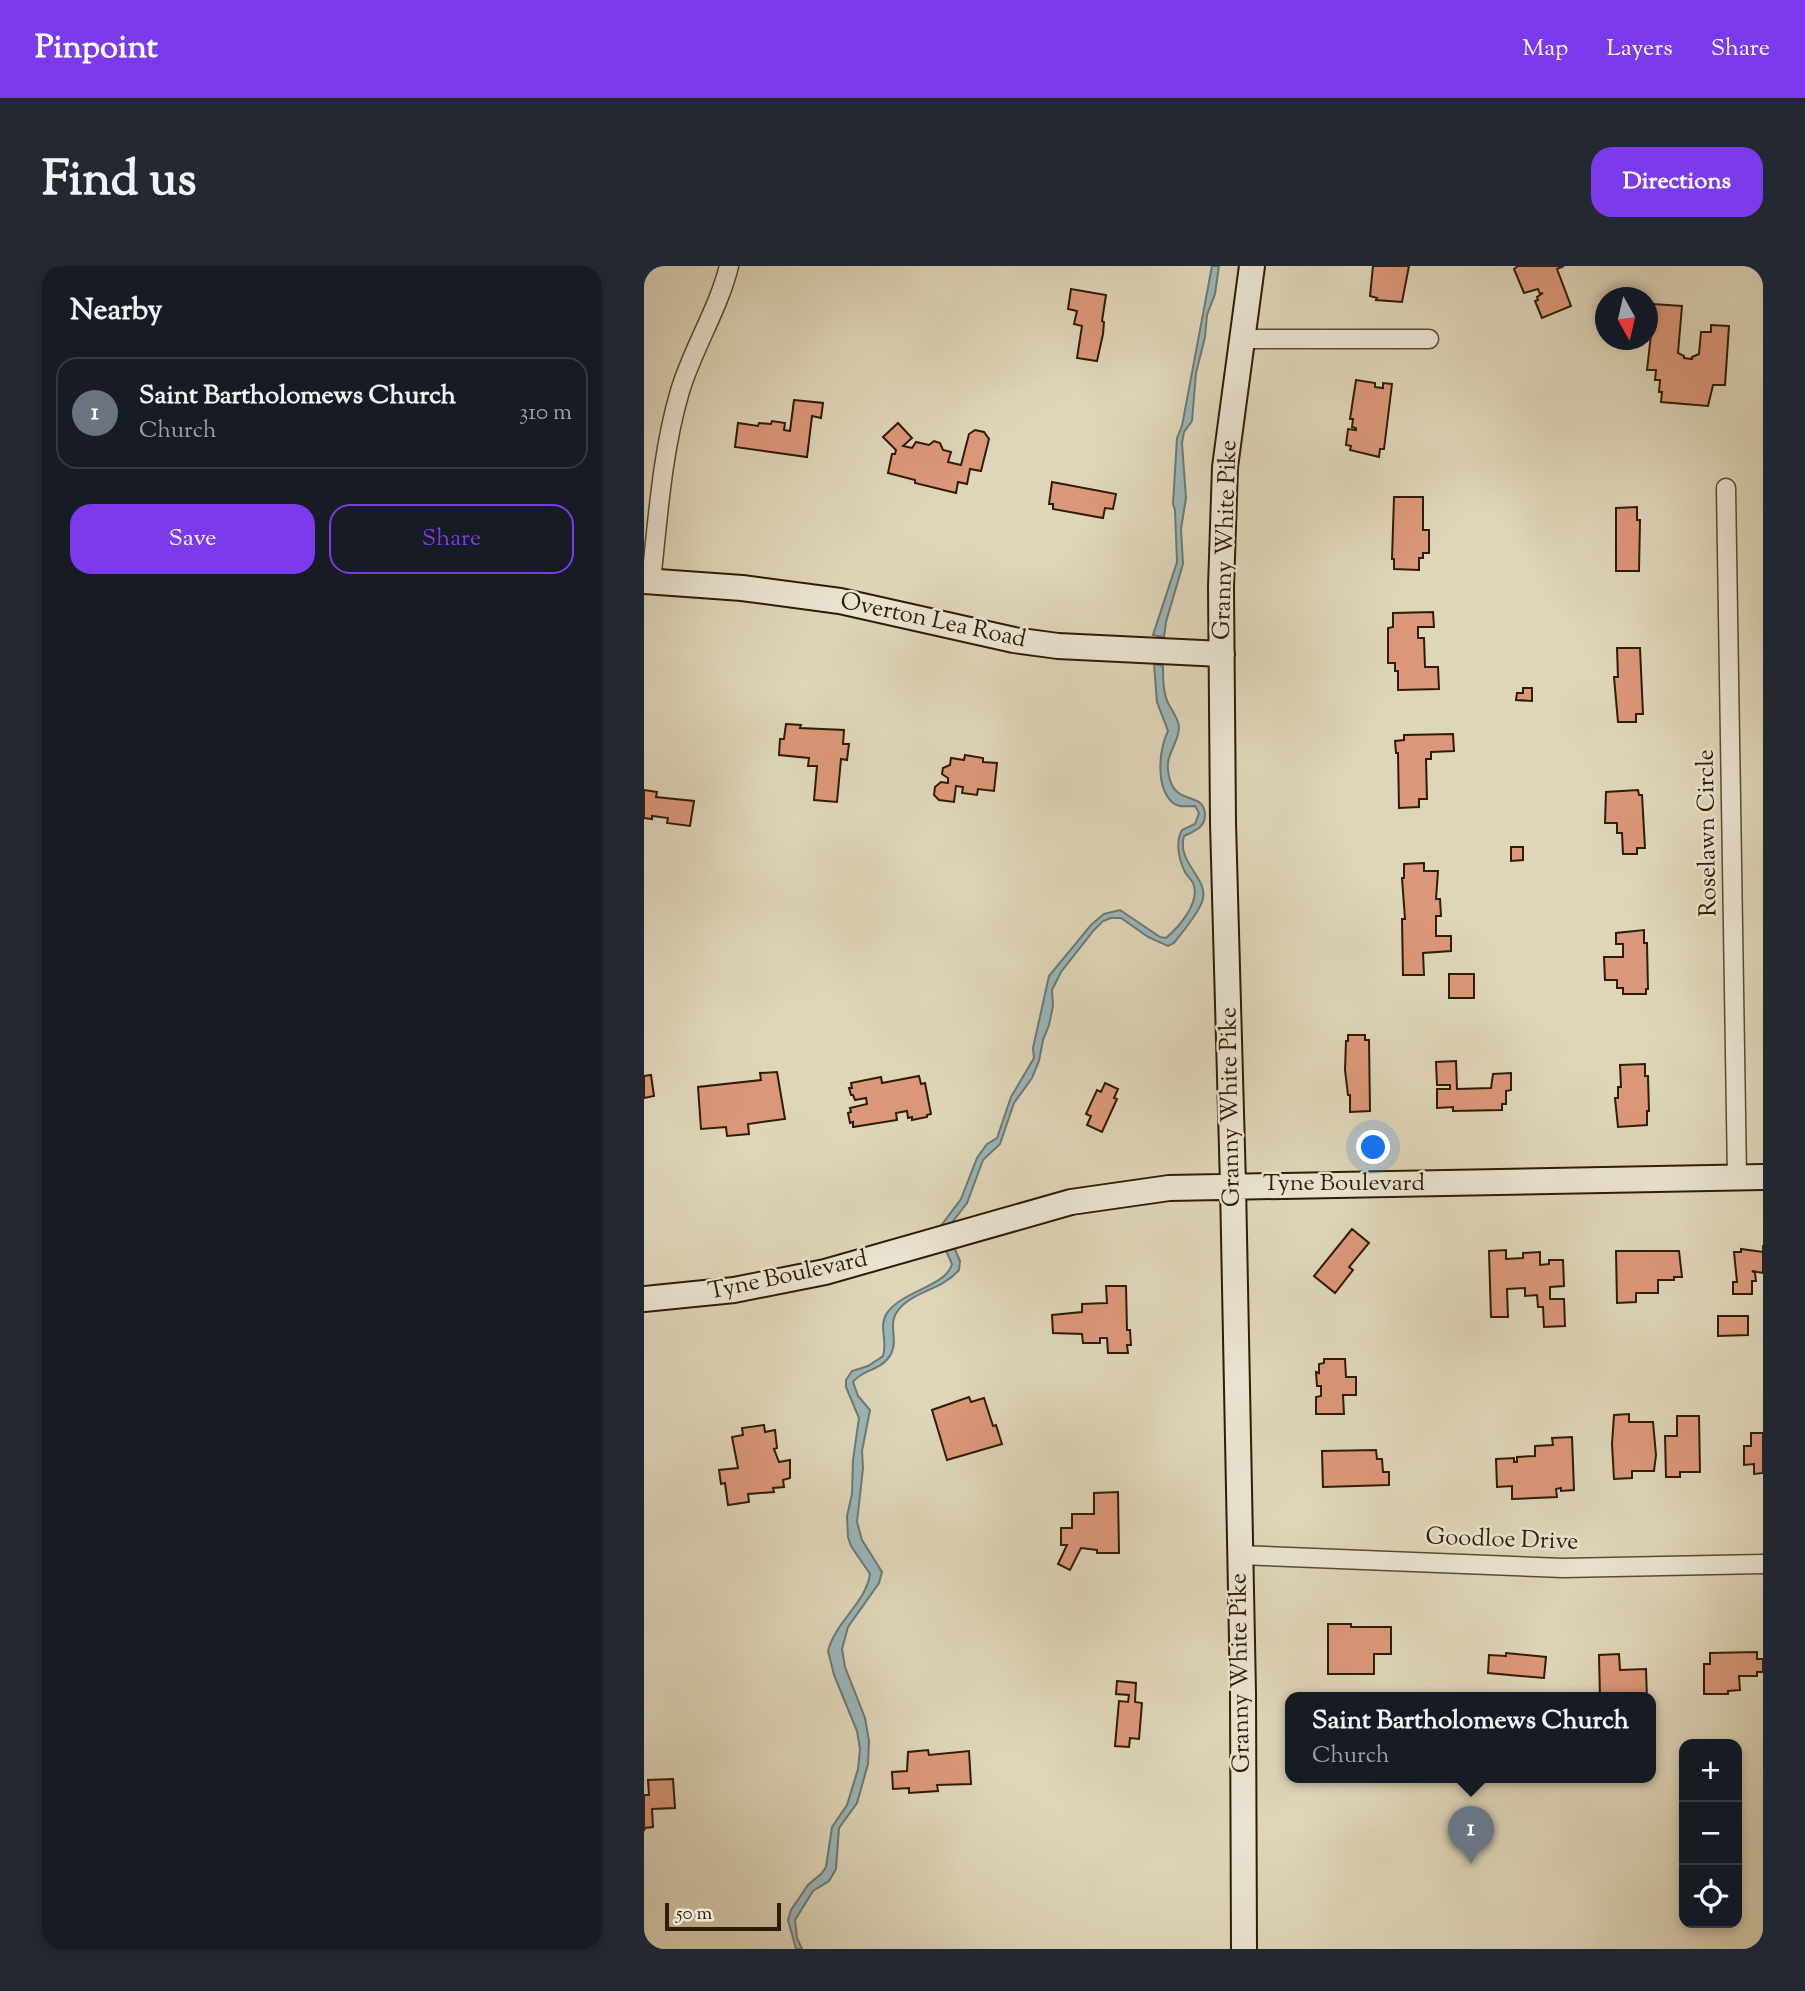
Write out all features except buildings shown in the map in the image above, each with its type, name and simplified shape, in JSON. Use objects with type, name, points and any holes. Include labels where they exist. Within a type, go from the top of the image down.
[{"type":"street","points":[[648,581],[668,446],[677,406],[686,376],[721,295],[729,266]]},
{"type":"street","name":"Granny White Pike","points":[[1244,1949],[1243,1692],[1234,1185],[1223,822],[1221,587],[1225,467],[1252,266]]},
{"type":"street","points":[[1241,339],[1429,339]]},
{"type":"street","name":"Roselawn Circle","points":[[1726,488],[1737,1177]]},
{"type":"street","name":"Overton Lea Road","points":[[648,581],[741,588],[840,601],[1013,640],[1058,646],[1222,654]]},
{"type":"street","name":"Tyne Boulevard","points":[[644,1299],[734,1290],[825,1272],[1088,1198],[1169,1188],[1763,1177]]},
{"type":"street","name":"Goodloe Drive","points":[[1239,1555],[1563,1568],[1763,1564]]},
{"type":"water","points":[[1212,266],[1219,266],[1215,294],[1207,315],[1205,337],[1196,373],[1192,421],[1184,432],[1182,443],[1186,498],[1181,529],[1183,564],[1164,637],[1153,635],[1177,562],[1173,504],[1177,438],[1182,426]]},
{"type":"water","points":[[1154,664],[1163,666],[1165,694],[1179,725],[1168,764],[1170,780],[1179,793],[1196,800],[1204,808],[1203,823],[1184,836],[1183,846],[1202,886],[1202,902],[1185,929],[1174,943],[1168,946],[1148,937],[1121,918],[1103,921],[1094,930],[1061,972],[1052,990],[1053,1006],[1039,1061],[1032,1078],[1014,1103],[1000,1144],[983,1160],[967,1203],[950,1225],[940,1227],[961,1199],[977,1158],[987,1144],[997,1138],[1011,1097],[1034,1058],[1033,1048],[1049,976],[1091,925],[1104,914],[1120,910],[1160,937],[1166,938],[1177,928],[1194,900],[1193,884],[1183,867],[1178,845],[1182,830],[1195,824],[1199,813],[1195,806],[1175,805],[1163,788],[1160,768],[1162,748],[1168,731],[1157,702]]},
{"type":"water","points":[[954,1247],[960,1261],[959,1270],[945,1282],[904,1304],[894,1317],[891,1354],[883,1364],[853,1382],[858,1396],[870,1410],[862,1451],[863,1468],[857,1522],[862,1540],[882,1572],[879,1583],[848,1627],[842,1649],[845,1667],[865,1718],[869,1741],[868,1764],[857,1803],[839,1828],[836,1869],[829,1881],[813,1891],[795,1920],[797,1938],[802,1949],[796,1949],[788,1920],[791,1910],[808,1885],[826,1867],[832,1827],[847,1805],[858,1769],[860,1749],[857,1731],[834,1675],[828,1651],[837,1631],[863,1594],[870,1574],[848,1537],[847,1516],[852,1494],[853,1460],[859,1418],[846,1387],[846,1380],[852,1371],[868,1366],[883,1356],[883,1323],[887,1313],[903,1299],[942,1278],[952,1264],[945,1248]]},
{"type":"place","name":"Saint Bartholomews Church","points":[[1471,1864]]}]
